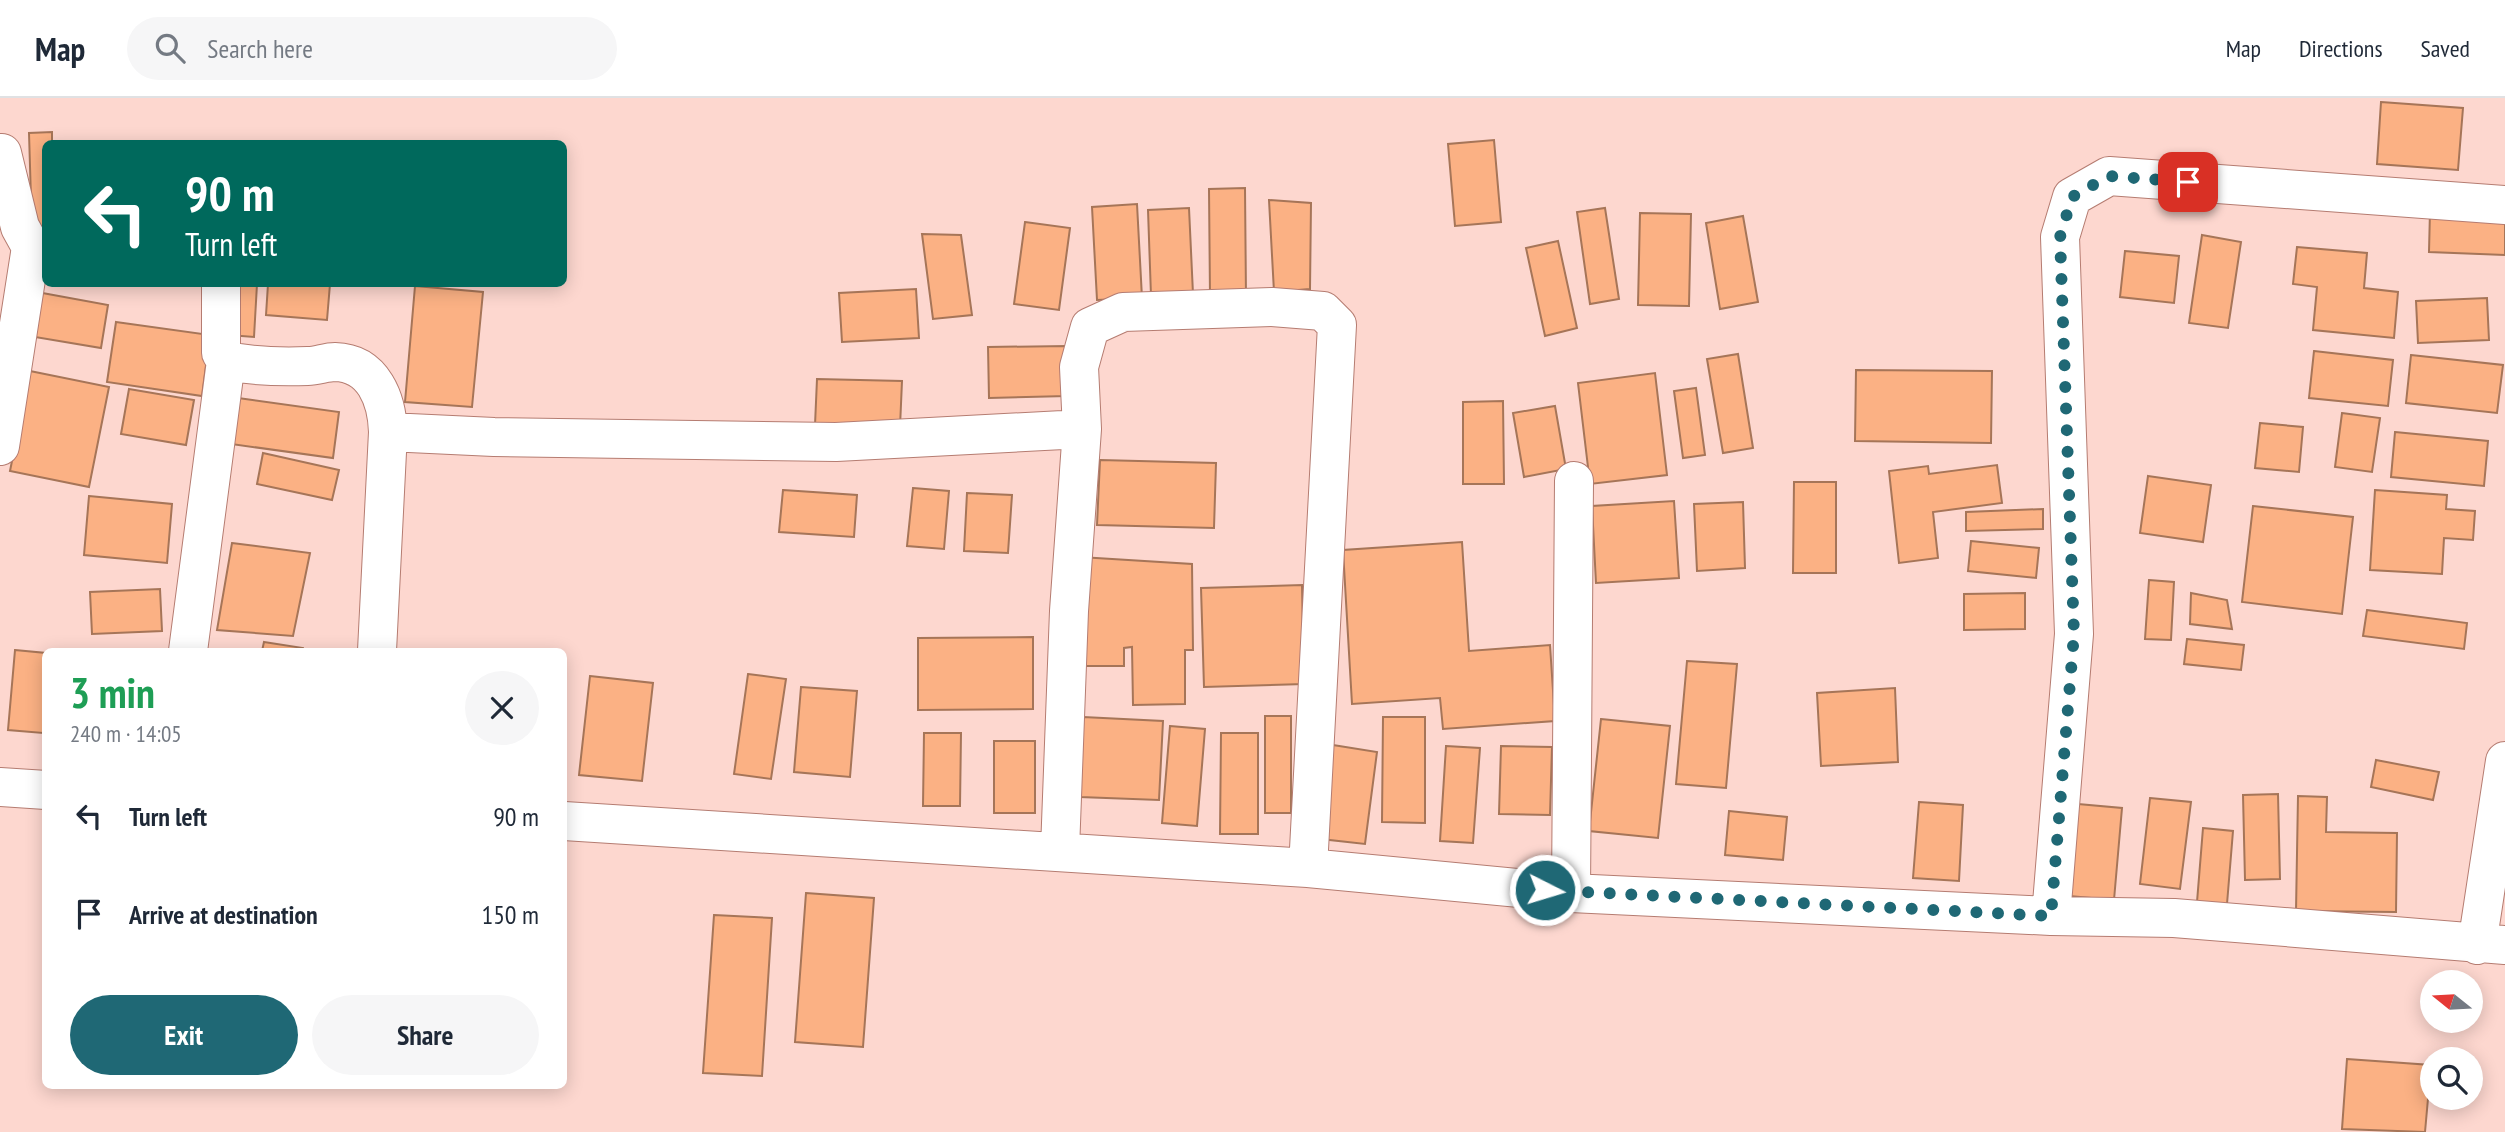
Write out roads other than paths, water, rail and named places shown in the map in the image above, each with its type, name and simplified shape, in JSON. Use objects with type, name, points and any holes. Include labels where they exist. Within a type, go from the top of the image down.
[{"type":"street","points":[[0,446],[38,248],[20,227],[2,153]]},
{"type":"street","points":[[2051,916],[2074,634],[2060,237],[2072,197],[2109,176],[2505,205]]},
{"type":"street","points":[[188,648],[226,361],[221,353],[221,287]]},
{"type":"street","points":[[1060,850],[1069,611],[1082,429],[1079,367],[1090,327],[1124,312],[1272,307],[1323,312],[1337,325],[1308,868]]},
{"type":"street","points":[[226,361],[309,366],[336,362],[360,368],[379,388],[387,411],[388,432],[377,648]]},
{"type":"street","points":[[388,432],[494,437],[836,442],[1082,429]]},
{"type":"street","points":[[1571,892],[1574,481]]},
{"type":"street","points":[[567,821],[1060,850],[1308,868],[1571,892],[2051,916],[2174,918],[2490,945],[2505,761]]},
{"type":"street","points":[[0,787],[42,790]]}]
